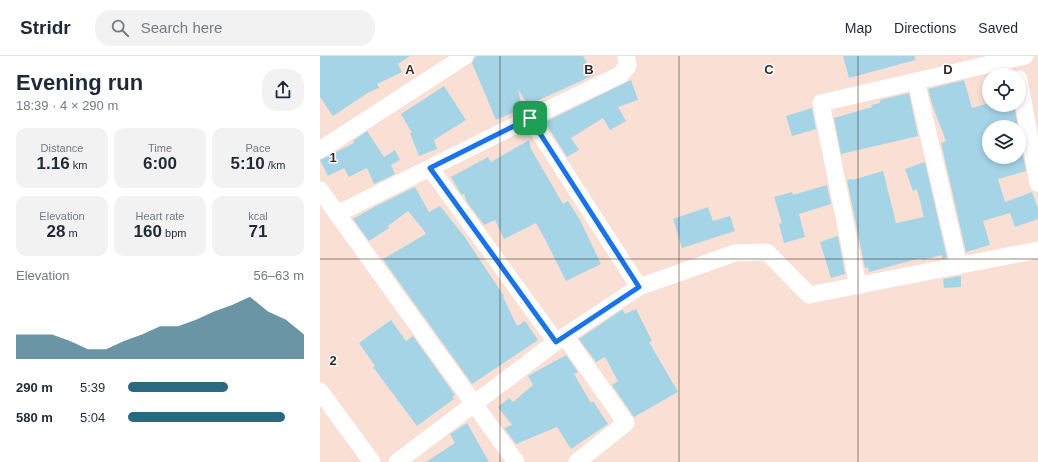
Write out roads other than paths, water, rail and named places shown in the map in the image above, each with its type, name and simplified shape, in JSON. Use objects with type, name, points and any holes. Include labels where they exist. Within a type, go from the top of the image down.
[{"type":"street","points":[[320,150],[465,56]]},
{"type":"street","points":[[338,214],[530,118],[620,75],[628,66],[626,56]]},
{"type":"street","points":[[858,286],[821,103],[916,81],[985,60],[1020,57],[1019,68]]},
{"type":"street","points":[[916,81],[959,266]]},
{"type":"street","points":[[1025,112],[1038,183]]},
{"type":"street","points":[[530,118],[639,287]]},
{"type":"street","points":[[430,168],[626,423],[577,462]]},
{"type":"street","points":[[320,190],[516,462]]},
{"type":"street","points":[[397,462],[560,339],[639,287],[735,253],[767,252],[809,295],[1038,250]]},
{"type":"street","points":[[322,396],[372,462]]}]
